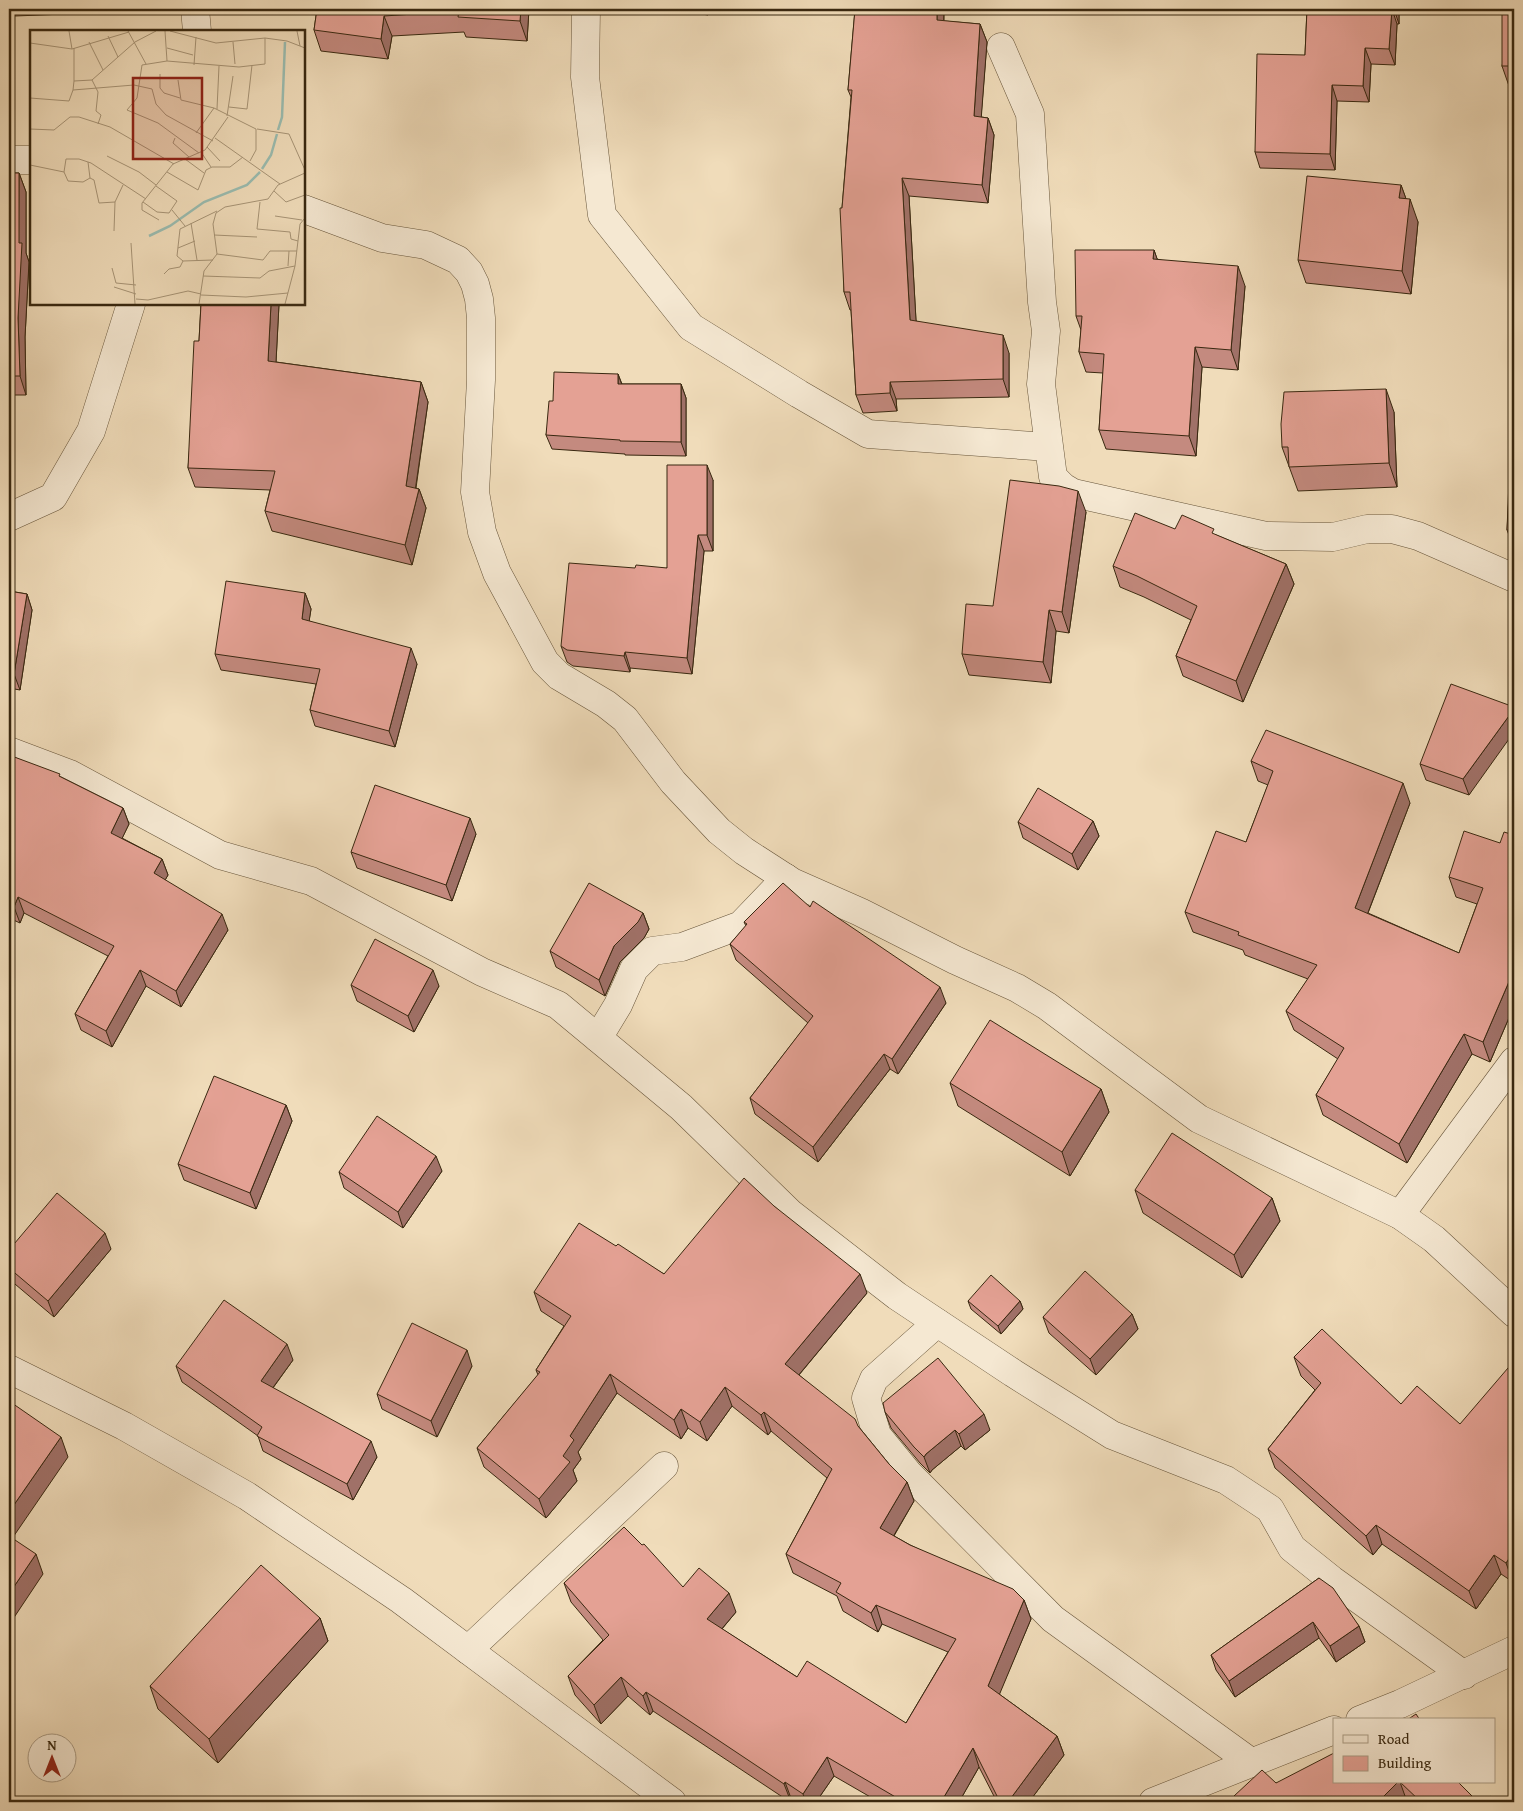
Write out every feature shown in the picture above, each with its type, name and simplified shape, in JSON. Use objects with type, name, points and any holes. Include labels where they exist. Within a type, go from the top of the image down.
[{"type":"street","points":[[195,9],[197,30]]},
{"type":"street","points":[[586,9],[585,77],[602,215],[691,326],[799,394],[868,434],[1048,447]]},
{"type":"street","points":[[1001,47],[1030,114],[1042,302],[1046,331],[1041,384],[1053,477],[1063,487],[1073,493],[1266,536],[1334,537],[1367,529],[1392,529],[1418,536],[1514,578]]},
{"type":"street","points":[[9,160],[30,160]]},
{"type":"street","points":[[305,209],[382,238],[426,245],[458,260],[469,272],[479,299],[481,318],[481,380],[475,492],[482,532],[497,573],[545,662],[559,676],[606,704],[625,719],[674,782],[719,831],[744,851],[786,878],[1017,988],[1047,1006],[1199,1119],[1400,1215],[1434,1239],[1514,1313]]},
{"type":"street","points":[[9,517],[53,497],[91,431],[131,305]]},
{"type":"street","points":[[9,752],[70,774],[220,856],[311,880],[482,972],[558,1005],[681,1107],[790,1214],[897,1296],[1112,1435],[1226,1480],[1270,1509],[1292,1548],[1332,1580],[1464,1675]]},
{"type":"street","points":[[598,1038],[618,1005],[634,969],[652,951],[682,947],[741,925],[786,878]]},
{"type":"street","points":[[1400,1215],[1514,1061]]},
{"type":"street","points":[[938,1323],[874,1379],[866,1398],[877,1435],[908,1473],[1053,1619],[1252,1763]]},
{"type":"street","points":[[9,1369],[124,1426],[247,1496],[401,1600],[672,1802]]},
{"type":"street","points":[[468,1650],[664,1466]]},
{"type":"street","points":[[1365,1718],[1464,1675],[1511,1657]]},
{"type":"street","points":[[1153,1802],[1333,1730]]},
{"type":"building","points":[[317,9],[521,9],[520,21],[458,17],[459,11],[384,16],[381,39],[314,30]]},
{"type":"building","points":[[855,9],[937,9],[937,20],[980,24],[974,116],[988,118],[982,185],[902,178],[910,320],[1003,335],[1003,379],[890,382],[890,393],[856,395],[850,292],[844,292],[840,208],[842,208],[852,90],[848,90]]},
{"type":"building","points":[[1307,9],[1392,9],[1389,49],[1365,48],[1363,86],[1332,85],[1330,154],[1255,152],[1257,54],[1305,55]]},
{"type":"building","points":[[1502,9],[1514,9],[1514,66],[1502,66]]},
{"type":"building","points":[[9,173],[19,173],[19,243],[22,243],[18,318],[20,376],[9,376]]},
{"type":"building","points":[[1307,176],[1401,185],[1399,198],[1410,199],[1402,271],[1298,260]]},
{"type":"building","points":[[1075,250],[1154,250],[1153,259],[1238,266],[1231,350],[1195,347],[1189,436],[1099,430],[1104,354],[1079,352],[1082,316],[1076,316]]},
{"type":"building","points":[[201,305],[271,305],[268,361],[421,382],[406,486],[419,489],[405,545],[265,511],[275,471],[188,468],[194,341],[199,341]]},
{"type":"building","points":[[554,372],[618,374],[618,384],[681,384],[681,442],[620,441],[546,435],[549,401],[553,401]]},
{"type":"building","points":[[1386,389],[1389,463],[1289,467],[1288,447],[1282,447],[1281,424],[1284,392]]},
{"type":"building","points":[[1512,408],[1514,408],[1514,530],[1507,530]]},
{"type":"building","points":[[667,465],[707,465],[707,535],[698,535],[687,658],[625,652],[624,656],[567,650],[561,646],[569,563],[635,568],[636,565],[667,568]]},
{"type":"building","points":[[1010,480],[1059,486],[1078,491],[1062,612],[1049,610],[1043,662],[962,654],[966,604],[993,606]]},
{"type":"building","points":[[1135,513],[1175,529],[1182,515],[1214,529],[1212,533],[1286,564],[1236,681],[1176,656],[1197,606],[1113,566]]},
{"type":"building","points":[[226,581],[305,593],[302,619],[411,648],[389,731],[310,710],[320,669],[215,654]]},
{"type":"building","points":[[9,591],[27,594],[14,674],[9,673]]},
{"type":"building","points":[[1451,684],[1514,707],[1463,779],[1420,764]]},
{"type":"building","points":[[1266,730],[1403,783],[1355,908],[1459,953],[1483,888],[1449,877],[1464,831],[1500,843],[1504,832],[1514,835],[1514,970],[1483,1042],[1464,1034],[1399,1144],[1316,1095],[1344,1048],[1286,1011],[1317,965],[1238,935],[1239,932],[1185,912],[1216,831],[1246,842],[1273,771],[1251,761]]},
{"type":"building","points":[[9,755],[60,774],[59,776],[123,808],[111,833],[162,859],[154,873],[222,914],[176,991],[140,970],[106,1031],[75,1014],[114,946],[18,897],[14,907],[9,904]]},
{"type":"building","points":[[375,785],[470,818],[446,885],[351,852]]},
{"type":"building","points":[[1038,788],[1093,821],[1072,854],[1018,822]]},
{"type":"building","points":[[589,883],[643,913],[638,922],[614,946],[599,980],[550,951]]},
{"type":"building","points":[[783,883],[810,907],[813,901],[940,987],[892,1059],[884,1054],[813,1147],[750,1098],[813,1016],[730,944],[747,924],[744,922]]},
{"type":"building","points":[[375,939],[433,970],[408,1016],[351,985]]},
{"type":"building","points":[[990,1020],[1101,1089],[1062,1152],[950,1083]]},
{"type":"building","points":[[214,1076],[286,1105],[250,1193],[178,1164]]},
{"type":"building","points":[[377,1116],[436,1156],[398,1212],[339,1172]]},
{"type":"building","points":[[1172,1133],[1272,1198],[1234,1255],[1135,1190]]},
{"type":"building","points":[[744,1178],[774,1206],[860,1274],[785,1364],[855,1419],[858,1426],[889,1464],[907,1482],[880,1528],[910,1545],[1013,1589],[1024,1600],[988,1686],[1057,1736],[1008,1802],[1000,1802],[973,1748],[941,1802],[904,1802],[827,1757],[803,1794],[785,1782],[784,1784],[646,1692],[643,1696],[621,1677],[594,1705],[568,1676],[609,1635],[564,1583],[624,1527],[642,1545],[644,1544],[683,1587],[699,1568],[729,1593],[707,1619],[797,1677],[807,1661],[906,1723],[956,1639],[876,1605],[871,1613],[836,1592],[841,1583],[786,1554],[832,1469],[764,1412],[761,1415],[725,1387],[700,1422],[681,1409],[674,1420],[610,1374],[570,1436],[574,1440],[563,1456],[570,1462],[539,1499],[477,1448],[540,1372],[536,1370],[571,1316],[534,1292],[579,1223],[616,1246],[618,1244],[664,1274]]},
{"type":"building","points":[[57,1193],[105,1233],[48,1301],[9,1268],[9,1250]]},
{"type":"building","points":[[1085,1271],[1132,1314],[1090,1359],[1043,1317]]},
{"type":"building","points":[[991,1275],[1020,1301],[998,1326],[968,1301]]},
{"type":"building","points":[[224,1300],[287,1344],[261,1381],[371,1441],[347,1484],[257,1436],[262,1427],[176,1366]]},
{"type":"building","points":[[412,1323],[467,1350],[431,1421],[377,1394]]},
{"type":"building","points":[[1322,1329],[1401,1404],[1417,1386],[1460,1424],[1514,1361],[1514,1551],[1506,1563],[1494,1555],[1469,1591],[1376,1525],[1366,1536],[1268,1449],[1321,1383],[1294,1357]]},
{"type":"building","points":[[938,1358],[984,1414],[959,1434],[955,1430],[924,1457],[885,1412],[883,1403]]},
{"type":"building","points":[[9,1401],[61,1437],[9,1512]]},
{"type":"building","points":[[9,1536],[36,1554],[9,1594]]},
{"type":"building","points":[[261,1565],[320,1618],[209,1739],[150,1686]]},
{"type":"building","points":[[1319,1578],[1333,1588],[1359,1626],[1330,1646],[1313,1622],[1229,1681],[1211,1655]]},
{"type":"building","points":[[1416,1714],[1419,1718],[1410,1718]]},
{"type":"building","points":[[1333,1754],[1333,1784],[1396,1784],[1378,1802],[1241,1802],[1234,1796],[1262,1770],[1276,1783]]},
{"type":"building","points":[[1402,1784],[1460,1784],[1478,1802],[1421,1802]]},
{"type":"building","points":[[1490,1796],[1497,1802],[1484,1802]]}]
